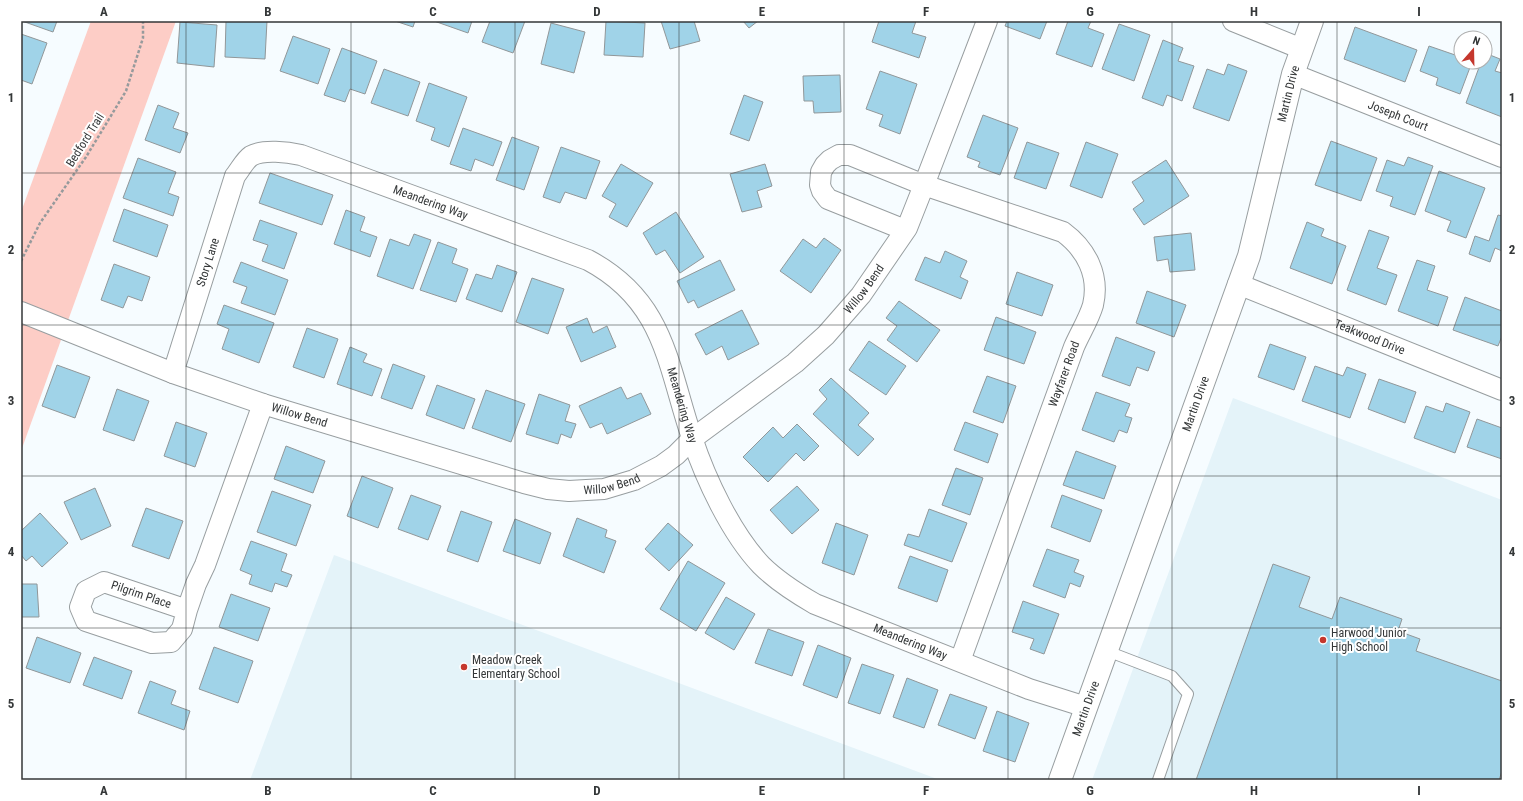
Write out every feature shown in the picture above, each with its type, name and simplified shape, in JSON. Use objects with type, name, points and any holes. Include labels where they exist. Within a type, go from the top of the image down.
[{"type":"street","name":"Willow Bend","points":[[21,312],[173,372],[263,404],[524,483],[548,489],[569,491],[604,489],[634,480],[661,466],[676,455],[692,439],[790,367],[826,335],[861,295],[905,230],[924,185],[986,21]]},
{"type":"street","points":[[1233,21],[1302,49]]},
{"type":"street","name":"Martin Drive","points":[[1060,780],[1248,256],[1293,74],[1312,21]]},
{"type":"street","name":"Joseph Court","points":[[1293,74],[1502,157]]},
{"type":"street","name":"Meandering Way","points":[[251,156],[268,152],[286,152],[301,155],[588,260],[611,274],[623,284],[643,306],[662,339],[692,439],[707,475],[728,518],[747,548],[773,576],[790,589],[815,604],[1029,688],[1086,708]]},
{"type":"street","name":"Wayfarer Road","points":[[905,230],[828,199],[822,191],[820,184],[821,172],[824,165],[830,160],[839,156],[850,155],[924,185],[1063,232],[1072,239],[1086,255],[1093,271],[1095,286],[1093,304],[1074,347],[960,661]]},
{"type":"street","name":"Story Lane","points":[[173,372],[235,176],[251,156]]},
{"type":"street","name":"Teakwood Drive","points":[[1238,284],[1502,390]]},
{"type":"street","name":"Pilgrim Place","points":[[188,610],[104,582],[86,591],[80,607],[86,621],[152,643],[170,642],[182,629],[188,610],[196,584],[205,565],[263,404]]},
{"type":"lane","points":[[1106,651],[1172,676],[1188,694],[1158,780]]},
{"type":"path","name":"Bedford Trail","points":[[21,261],[40,223],[86,157],[126,91],[143,38],[144,21]]},
{"type":"shaded area","points":[[91,21],[176,21],[21,451],[21,212]]},
{"type":"shaded area","name":"Harwood Junior High School","points":[[1233,398],[1502,500],[1502,780],[1092,780]]},
{"type":"shaded area","name":"Meadow Creek Elementary School","points":[[334,555],[940,780],[250,780]]},
{"type":"building","points":[[22,21],[57,21],[53,32]]},
{"type":"building","points":[[226,21],[267,21],[265,59],[225,57]]},
{"type":"building","points":[[395,21],[415,21],[413,27]]},
{"type":"building","points":[[434,21],[472,21],[468,33]]},
{"type":"building","points":[[490,21],[525,21],[513,53],[482,42]]},
{"type":"building","points":[[606,21],[645,23],[643,57],[604,55]]},
{"type":"building","points":[[661,21],[694,21],[700,41],[670,49]]},
{"type":"building","points":[[743,21],[758,21],[749,28]]},
{"type":"building","points":[[879,21],[916,21],[912,33],[926,37],[919,58],[872,42]]},
{"type":"building","points":[[1007,21],[1047,21],[1040,39],[1005,26]]},
{"type":"building","points":[[1068,21],[1091,21],[1088,28],[1104,34],[1092,67],[1056,54]]},
{"type":"building","points":[[180,22],[217,25],[214,67],[177,63]]},
{"type":"building","points":[[551,23],[585,32],[574,73],[541,64]]},
{"type":"building","points":[[1119,24],[1150,35],[1134,81],[1102,69]]},
{"type":"building","points":[[1355,27],[1417,50],[1405,82],[1344,59]]},
{"type":"building","points":[[21,34],[47,43],[32,84],[21,80]]},
{"type":"building","points":[[293,36],[330,49],[318,84],[280,71]]},
{"type":"building","points":[[1163,40],[1183,48],[1178,61],[1194,66],[1182,101],[1167,95],[1163,106],[1142,98]]},
{"type":"building","points":[[1429,46],[1453,54],[1453,70],[1469,70],[1460,94],[1436,85],[1438,78],[1420,71]]},
{"type":"building","points":[[342,48],[377,61],[365,94],[350,89],[345,102],[324,95]]},
{"type":"building","points":[[1493,56],[1500,59],[1495,71],[1502,73],[1502,117],[1466,103],[1478,70],[1493,70]]},
{"type":"building","points":[[1228,64],[1247,71],[1229,121],[1193,108],[1207,69],[1224,75]]},
{"type":"building","points":[[384,69],[420,82],[408,116],[371,103]]},
{"type":"building","points":[[880,71],[917,84],[900,134],[879,126],[883,115],[866,109]]},
{"type":"building","points":[[840,75],[841,112],[814,113],[813,101],[804,101],[803,76]]},
{"type":"building","points":[[429,83],[467,97],[449,147],[431,140],[435,128],[416,121]]},
{"type":"building","points":[[744,95],[763,102],[749,141],[730,134]]},
{"type":"building","points":[[158,105],[179,113],[173,128],[188,133],[180,153],[145,140]]},
{"type":"building","points":[[983,115],[1018,128],[1000,175],[978,167],[980,162],[967,157]]},
{"type":"building","points":[[463,128],[502,142],[493,166],[475,159],[471,171],[450,164]]},
{"type":"building","points":[[512,137],[539,147],[524,190],[496,180]]},
{"type":"building","points":[[1331,141],[1377,158],[1361,201],[1315,185]]},
{"type":"building","points":[[1027,142],[1059,153],[1046,189],[1014,178]]},
{"type":"building","points":[[1086,142],[1118,154],[1102,198],[1070,186]]},
{"type":"building","points":[[561,147],[600,161],[586,199],[565,192],[560,203],[543,197]]},
{"type":"building","points":[[1408,157],[1433,166],[1415,215],[1390,206],[1393,197],[1376,191],[1387,160],[1404,166]]},
{"type":"building","points":[[138,158],[176,172],[168,193],[179,197],[173,216],[123,198]]},
{"type":"building","points":[[1166,160],[1189,196],[1144,225],[1133,209],[1144,201],[1132,182]]},
{"type":"building","points":[[621,164],[653,183],[627,227],[609,217],[616,204],[602,196]]},
{"type":"building","points":[[765,164],[772,186],[757,191],[762,207],[742,212],[730,174]]},
{"type":"building","points":[[1439,171],[1485,188],[1466,238],[1447,231],[1451,221],[1425,211]]},
{"type":"building","points":[[270,173],[333,195],[322,225],[259,203]]},
{"type":"building","points":[[124,209],[168,225],[157,257],[113,241]]},
{"type":"building","points":[[346,210],[365,217],[360,231],[377,237],[370,257],[334,244]]},
{"type":"building","points":[[676,212],[704,257],[680,273],[665,250],[656,255],[643,233]]},
{"type":"building","points":[[1498,215],[1502,216],[1502,251],[1495,248],[1490,262],[1469,254],[1475,236],[1489,241]]},
{"type":"building","points":[[260,220],[297,233],[284,269],[262,261],[268,245],[253,240]]},
{"type":"building","points":[[1307,222],[1324,229],[1321,236],[1346,246],[1332,284],[1290,268]]},
{"type":"building","points":[[1369,230],[1389,237],[1377,268],[1397,275],[1386,305],[1347,290]]},
{"type":"building","points":[[1191,233],[1195,270],[1170,272],[1168,259],[1157,261],[1154,237]]},
{"type":"building","points":[[414,234],[431,240],[413,289],[377,276],[390,239],[409,246]]},
{"type":"building","points":[[824,238],[841,250],[811,293],[780,271],[803,239],[816,248]]},
{"type":"building","points":[[438,242],[457,249],[452,263],[468,269],[456,302],[420,290]]},
{"type":"building","points":[[945,251],[967,261],[960,277],[968,281],[961,299],[915,280],[925,257],[940,263]]},
{"type":"building","points":[[720,260],[735,290],[698,308],[694,300],[688,303],[677,281]]},
{"type":"building","points":[[1417,260],[1435,266],[1427,290],[1448,297],[1438,326],[1398,311]]},
{"type":"building","points":[[241,262],[288,280],[275,315],[241,303],[247,287],[233,282]]},
{"type":"building","points":[[114,264],[150,277],[142,301],[128,296],[123,308],[101,300]]},
{"type":"building","points":[[497,265],[517,272],[502,312],[466,299],[476,274],[492,279]]},
{"type":"building","points":[[1017,272],[1053,285],[1042,316],[1006,304]]},
{"type":"building","points":[[532,278],[564,289],[548,334],[516,322]]},
{"type":"building","points":[[1147,291],[1186,305],[1174,337],[1136,323]]},
{"type":"building","points":[[1465,297],[1502,311],[1502,336],[1498,346],[1453,330]]},
{"type":"building","points":[[899,301],[940,330],[917,362],[887,340],[897,326],[886,318]]},
{"type":"building","points":[[224,305],[274,323],[259,363],[222,349],[229,329],[217,324]]},
{"type":"building","points":[[742,310],[759,344],[728,360],[722,346],[706,355],[695,334]]},
{"type":"building","points":[[996,317],[1036,332],[1024,364],[984,350]]},
{"type":"building","points":[[587,318],[593,333],[607,326],[616,347],[581,362],[566,327]]},
{"type":"building","points":[[307,328],[338,339],[324,378],[293,367]]},
{"type":"building","points":[[1116,337],[1155,352],[1148,371],[1137,367],[1130,386],[1102,376]]},
{"type":"building","points":[[869,341],[906,366],[886,395],[849,370]]},
{"type":"building","points":[[1270,344],[1306,357],[1294,390],[1258,377]]},
{"type":"building","points":[[350,347],[367,354],[363,362],[382,369],[372,396],[337,384]]},
{"type":"building","points":[[393,364],[425,376],[412,409],[381,398]]},
{"type":"building","points":[[57,365],[90,377],[75,418],[42,406]]},
{"type":"building","points":[[1315,366],[1343,376],[1347,367],[1366,374],[1350,418],[1302,401]]},
{"type":"building","points":[[987,376],[1016,386],[1003,423],[973,412]]},
{"type":"building","points":[[831,378],[869,413],[858,425],[874,439],[858,456],[813,414],[827,399],[819,390]]},
{"type":"building","points":[[1379,379],[1416,392],[1405,423],[1368,409]]},
{"type":"building","points":[[437,385],[475,399],[464,429],[426,415]]},
{"type":"building","points":[[621,387],[627,399],[641,393],[651,414],[607,434],[602,423],[590,428],[579,406]]},
{"type":"building","points":[[117,389],[149,401],[134,441],[103,430]]},
{"type":"building","points":[[486,390],[525,404],[511,442],[472,428]]},
{"type":"building","points":[[1096,392],[1130,404],[1125,416],[1132,418],[1127,433],[1119,430],[1114,442],[1082,430]]},
{"type":"building","points":[[539,394],[570,405],[565,421],[576,424],[571,438],[561,434],[558,444],[526,434]]},
{"type":"building","points":[[1446,403],[1470,412],[1455,453],[1414,438],[1426,406],[1443,412]]},
{"type":"building","points":[[1477,419],[1502,428],[1502,459],[1467,447]]},
{"type":"building","points":[[176,422],[207,433],[195,467],[164,456]]},
{"type":"building","points":[[965,422],[998,434],[988,463],[954,450]]},
{"type":"building","points":[[797,424],[819,446],[804,461],[796,453],[768,482],[743,457],[773,427],[783,438]]},
{"type":"building","points":[[286,446],[325,461],[313,493],[274,479]]},
{"type":"building","points":[[1076,451],[1116,466],[1104,499],[1063,485]]},
{"type":"building","points":[[956,468],[983,478],[970,515],[942,505]]},
{"type":"building","points":[[362,476],[393,488],[378,528],[347,516]]},
{"type":"building","points":[[797,486],[819,510],[792,534],[770,510]]},
{"type":"building","points":[[95,488],[111,526],[81,540],[64,502]]},
{"type":"building","points":[[272,491],[311,505],[296,546],[257,532]]},
{"type":"building","points":[[411,495],[441,506],[428,540],[398,529]]},
{"type":"building","points":[[1062,495],[1102,510],[1090,542],[1051,527]]},
{"type":"building","points":[[146,508],[183,521],[169,559],[132,546]]},
{"type":"building","points":[[929,509],[967,523],[952,562],[904,545],[908,534],[919,537]]},
{"type":"building","points":[[461,511],[492,522],[478,562],[447,551]]},
{"type":"building","points":[[40,513],[68,543],[42,567],[32,556],[26,561],[21,555],[21,531]]},
{"type":"building","points":[[577,518],[607,530],[605,537],[616,541],[604,573],[563,556]]},
{"type":"building","points":[[515,519],[551,533],[540,564],[503,551]]},
{"type":"building","points":[[668,523],[693,545],[669,571],[645,549]]},
{"type":"building","points":[[836,523],[868,535],[854,575],[822,563]]},
{"type":"building","points":[[251,541],[287,554],[281,571],[292,575],[287,587],[275,583],[272,592],[249,584],[252,575],[240,570]]},
{"type":"building","points":[[1047,549],[1079,560],[1074,572],[1084,576],[1080,587],[1070,583],[1065,598],[1033,586]]},
{"type":"building","points":[[910,556],[948,570],[937,602],[898,588]]},
{"type":"building","points":[[688,561],[725,583],[696,631],[660,609]]},
{"type":"building","points":[[1273,564],[1310,577],[1299,607],[1332,619],[1340,597],[1402,619],[1398,631],[1420,639],[1416,651],[1502,681],[1502,771],[1499,780],[1196,780]]},
{"type":"building","points":[[21,584],[37,584],[39,617],[21,617]]},
{"type":"building","points":[[231,594],[270,608],[258,641],[219,627]]},
{"type":"building","points":[[726,597],[755,614],[734,650],[705,633]]},
{"type":"building","points":[[1023,601],[1059,614],[1044,654],[1030,649],[1034,639],[1012,632]]},
{"type":"building","points":[[768,629],[804,642],[792,676],[755,663]]},
{"type":"building","points":[[37,637],[81,653],[70,683],[26,668]]},
{"type":"building","points":[[818,645],[851,658],[837,698],[803,685]]},
{"type":"building","points":[[214,647],[253,661],[238,703],[199,689]]},
{"type":"building","points":[[94,657],[132,671],[122,699],[83,685]]},
{"type":"building","points":[[862,664],[894,675],[880,714],[848,703]]},
{"type":"building","points":[[907,678],[938,690],[924,728],[893,717]]},
{"type":"building","points":[[150,681],[176,691],[171,704],[190,711],[184,730],[138,713]]},
{"type":"building","points":[[950,694],[987,707],[975,739],[938,725]]},
{"type":"building","points":[[997,711],[1029,723],[1015,762],[983,751]]},
{"type":"place","name":"Harwood Junior High School","points":[[1323,640]]},
{"type":"place","name":"Meadow Creek Elementary School","points":[[464,667]]}]
